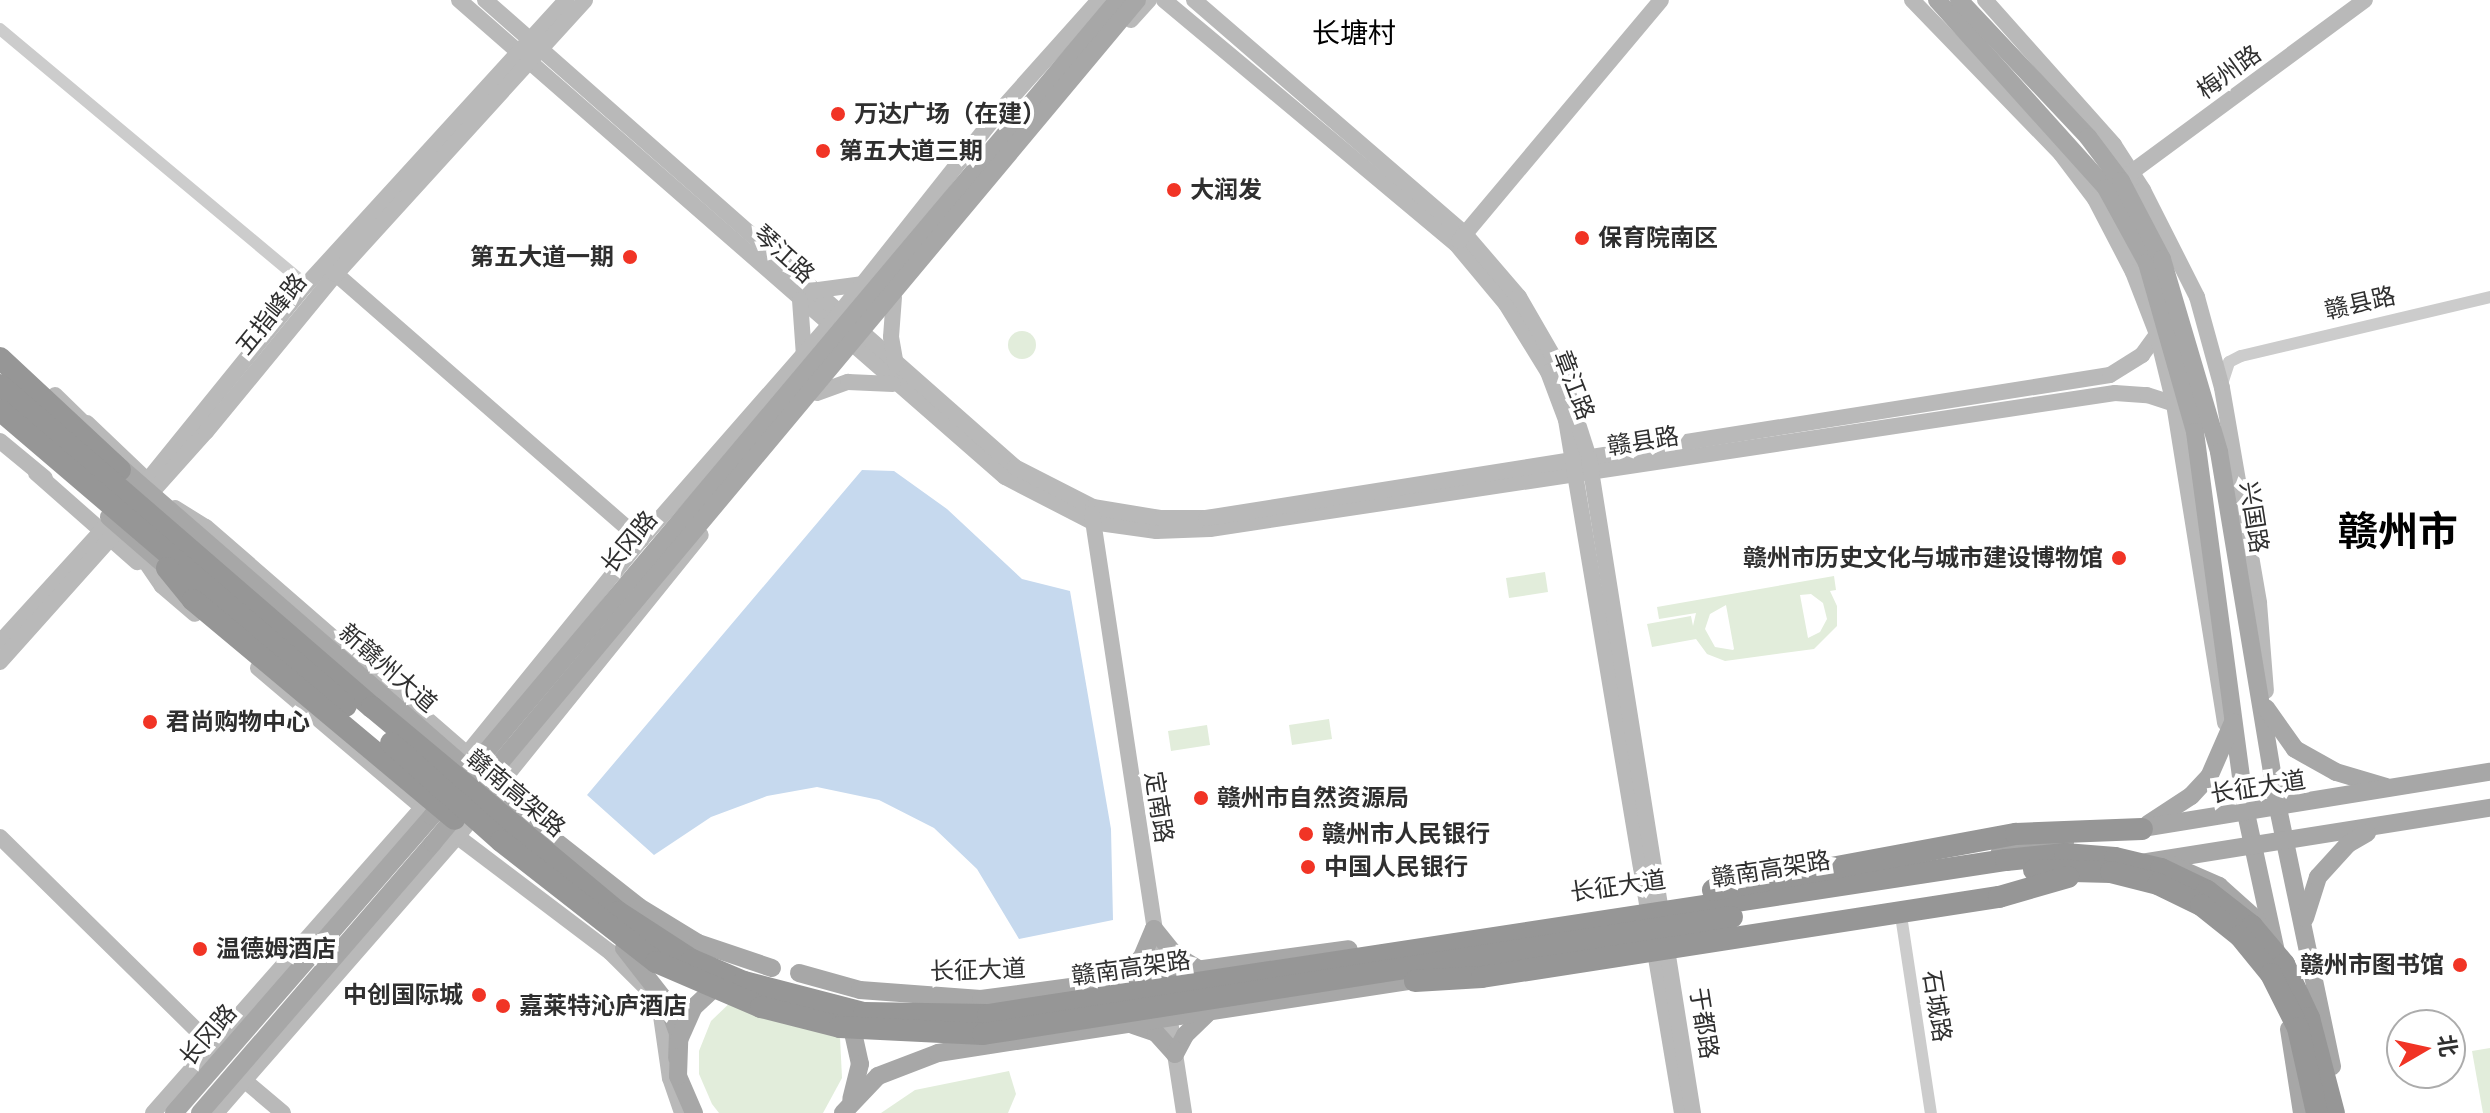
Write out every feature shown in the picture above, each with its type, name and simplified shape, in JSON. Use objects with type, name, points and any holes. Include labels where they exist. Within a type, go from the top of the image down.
[{"type":"highway","points":[[0,360],[481,776]]},
{"type":"highway","name":"赣南高架路","points":[[0,385],[481,776],[618,912],[692,960],[744,982],[864,1013],[988,1015],[2006,860],[2065,854],[2115,858],[2161,869],[2207,891],[2252,926],[2284,964],[2309,1018],[2334,1113]]},
{"type":"highway","name":"赣南高架路","points":[[0,410],[618,935],[688,979],[761,1007],[884,1033],[983,1034],[1306,986],[2006,870],[2111,872],[2158,884],[2201,905],[2240,936],[2271,974],[2298,1028],[2317,1113]]},
{"type":"highway","points":[[164,577],[482,842],[618,935]]},
{"type":"highway","points":[[1450,946],[2016,834],[2142,829]]},
{"type":"highway","points":[[1306,986],[1482,977],[1999,897],[2069,877]]},
{"type":"main road","name":"长冈路","points":[[174,1113],[481,776],[1118,0]]},
{"type":"main road","name":"长冈路","points":[[846,332],[1137,0]]},
{"type":"main road","name":"兴国路","points":[[1937,0],[2106,188],[2147,263],[2193,421],[2233,687],[2246,813],[2275,944],[2302,1113]]},
{"type":"main road","name":"兴国路","points":[[1959,0],[2127,176],[2162,259],[2207,400],[2278,808],[2341,1113]]},
{"type":"main road","name":"新赣州大道","points":[[0,360],[481,776],[667,926],[706,946],[772,968]]},
{"type":"main road","points":[[0,419],[164,577],[445,814],[640,963],[673,1017],[683,1093],[694,1113]]},
{"type":"main road","points":[[2256,683],[2268,712],[2295,749],[2336,772],[2391,789]]},
{"type":"main road","points":[[2142,829],[2201,787],[2228,740],[2233,687]]},
{"type":"main road","name":"长征大道","points":[[772,968],[860,990],[981,999],[1654,905],[2490,772]]},
{"type":"main road","points":[[844,1112],[878,1076],[924,1056],[1899,905],[2251,844],[2490,808]]},
{"type":"main road","name":"长冈路","points":[[200,1113],[445,814]]},
{"type":"main road","points":[[2308,953],[2306,913],[2318,877],[2348,844],[2390,825]]},
{"type":"main road","points":[[2151,861],[2178,866],[2223,889],[2275,944]]},
{"type":"main road","points":[[1111,983],[1142,957],[1154,929],[1175,955],[1200,970]]},
{"type":"main road","points":[[677,1058],[685,1022],[705,993],[736,973],[772,968]]},
{"type":"main road","points":[[799,973],[833,995],[855,1031],[858,1080],[844,1112]]},
{"type":"main road","points":[[1120,1025],[1150,1030],[1175,1054],[1192,1027],[1212,1011]]},
{"type":"street","name":"琴江路","points":[[459,0],[532,49]]},
{"type":"street","name":"琴江路","points":[[485,0],[532,49],[846,332],[897,385],[1005,477],[1092,515]]},
{"type":"street","name":"五指峰路","points":[[0,642],[149,488],[532,49],[566,0]]},
{"type":"street","name":"五指峰路","points":[[149,488],[306,285],[532,49],[585,0]]},
{"type":"street","points":[[153,1113],[211,1044],[481,776],[817,393],[846,332],[862,284],[998,113],[1099,0]]},
{"type":"street","points":[[481,776],[641,540],[804,356],[846,332],[894,297],[1149,0]]},
{"type":"street","name":"章江路","points":[[1164,0],[1460,239]]},
{"type":"street","name":"章江路","points":[[1194,0],[1460,239],[1542,333],[1560,368],[1582,467],[1660,941]]},
{"type":"street","points":[[1460,239],[1661,0]]},
{"type":"street","points":[[1912,0],[2061,154],[2095,199],[2157,334],[2174,404],[2228,740],[2246,813]]},
{"type":"street","points":[[1985,0],[2082,107],[2176,250],[2210,341],[2222,388],[2259,603],[2278,808]]},
{"type":"street","name":"梅州路","points":[[2127,176],[2365,0]]},
{"type":"street","points":[[0,29],[306,285]]},
{"type":"street","points":[[336,274],[641,540]]},
{"type":"street","points":[[804,356],[805,295],[862,284]]},
{"type":"street","points":[[894,297],[891,337],[896,365]]},
{"type":"street","name":"赣县路","points":[[2241,356],[2490,297]]},
{"type":"street","points":[[2157,334],[2162,310]]},
{"type":"street","name":"琴江路","points":[[846,332],[896,365],[1015,467],[1092,515]]},
{"type":"street","name":"赣县路","points":[[1092,515],[1156,531],[1210,529],[1582,467],[2110,375],[2142,355],[2157,334]]},
{"type":"street","points":[[2210,341],[2223,352],[2241,356]]},
{"type":"street","points":[[0,348],[75,413],[149,488],[206,527],[481,776]]},
{"type":"street","points":[[2222,388],[2229,362],[2241,356]]},
{"type":"street","points":[[817,393],[848,382],[897,385]]},
{"type":"street","name":"赣县路","points":[[1582,467],[2115,393],[2147,395],[2174,404],[2193,421]]},
{"type":"street","points":[[0,441],[36,473],[112,528]]},
{"type":"street","name":"定南路","points":[[1092,515],[1184,1113]]},
{"type":"street","name":"五指峰路","points":[[0,662],[112,528]]},
{"type":"street","points":[[216,1113],[445,814]]},
{"type":"street","points":[[445,814],[610,952],[650,993],[666,1023],[670,1078],[682,1113]]},
{"type":"street","points":[[0,837],[211,1044]]},
{"type":"street","name":"石城路","points":[[1899,905],[1931,1113]]},
{"type":"street","name":"于都路","points":[[1660,941],[1682,1113]]},
{"type":"street","name":"于都路","points":[[1660,941],[1693,1113]]},
{"type":"street","points":[[244,1080],[283,1113]]},
{"type":"green space","points":[[1022,331],[1032,335],[1036,345],[1032,355],[1022,359],[1012,355],[1008,345],[1012,335]]},
{"type":"green space","points":[[1545,572],[1548,592],[1509,598],[1506,578]]},
{"type":"green space","points":[[1834,576],[1836,590],[1830,591],[1837,606],[1837,626],[1814,649],[1725,661],[1707,654],[1696,639],[1652,647],[1647,624],[1691,616],[1693,626],[1696,613],[1659,619],[1657,607]],"holes":[[[1811,594],[1823,603],[1827,619],[1820,632],[1808,638],[1800,595]],[[1726,605],[1734,649],[1733,650],[1715,647],[1705,629],[1710,614]]]},
{"type":"green space","points":[[1329,719],[1332,739],[1292,745],[1289,725]]},
{"type":"green space","points":[[1207,725],[1210,745],[1171,751],[1168,731]]},
{"type":"green space","points":[[735,998],[840,1037],[842,1078],[823,1113],[719,1113],[712,1104],[699,1074],[699,1051],[711,1021]]},
{"type":"green space","points":[[2490,1048],[2490,1113],[2483,1113],[2472,1051]]},
{"type":"green space","points":[[1009,1071],[1016,1094],[1008,1113],[881,1113],[915,1090]]},
{"type":"water","points":[[862,470],[894,471],[947,509],[1022,579],[1070,591],[1111,829],[1113,920],[1019,939],[977,869],[934,828],[879,800],[817,787],[767,796],[711,817],[654,855],[587,795]]},
{"type":"place","name":"万达广场（在建）","points":[[838,114]]},
{"type":"place","name":"第五大道三期","points":[[823,151]]},
{"type":"place","name":"大润发","points":[[1174,190]]},
{"type":"place","name":"保育院南区","points":[[1582,238]]},
{"type":"place","name":"第五大道一期","points":[[630,257]]},
{"type":"place","name":"赣州市历史文化与城市建设博物馆","points":[[2119,558]]},
{"type":"place","name":"君尚购物中心","points":[[150,722]]},
{"type":"place","name":"赣州市自然资源局","points":[[1201,798]]},
{"type":"place","name":"赣州市人民银行","points":[[1306,834]]},
{"type":"place","name":"中国人民银行","points":[[1308,867]]},
{"type":"place","name":"温德姆酒店","points":[[200,949]]},
{"type":"place","name":"赣州市图书馆","points":[[2460,965]]},
{"type":"place","name":"中创国际城","points":[[479,995]]},
{"type":"place","name":"嘉莱特沁庐酒店","points":[[503,1006]]},
{"type":"district","name":"长塘村","points":[[1354,33]]},
{"type":"district","name":"赣州市","points":[[2398,530]]}]
